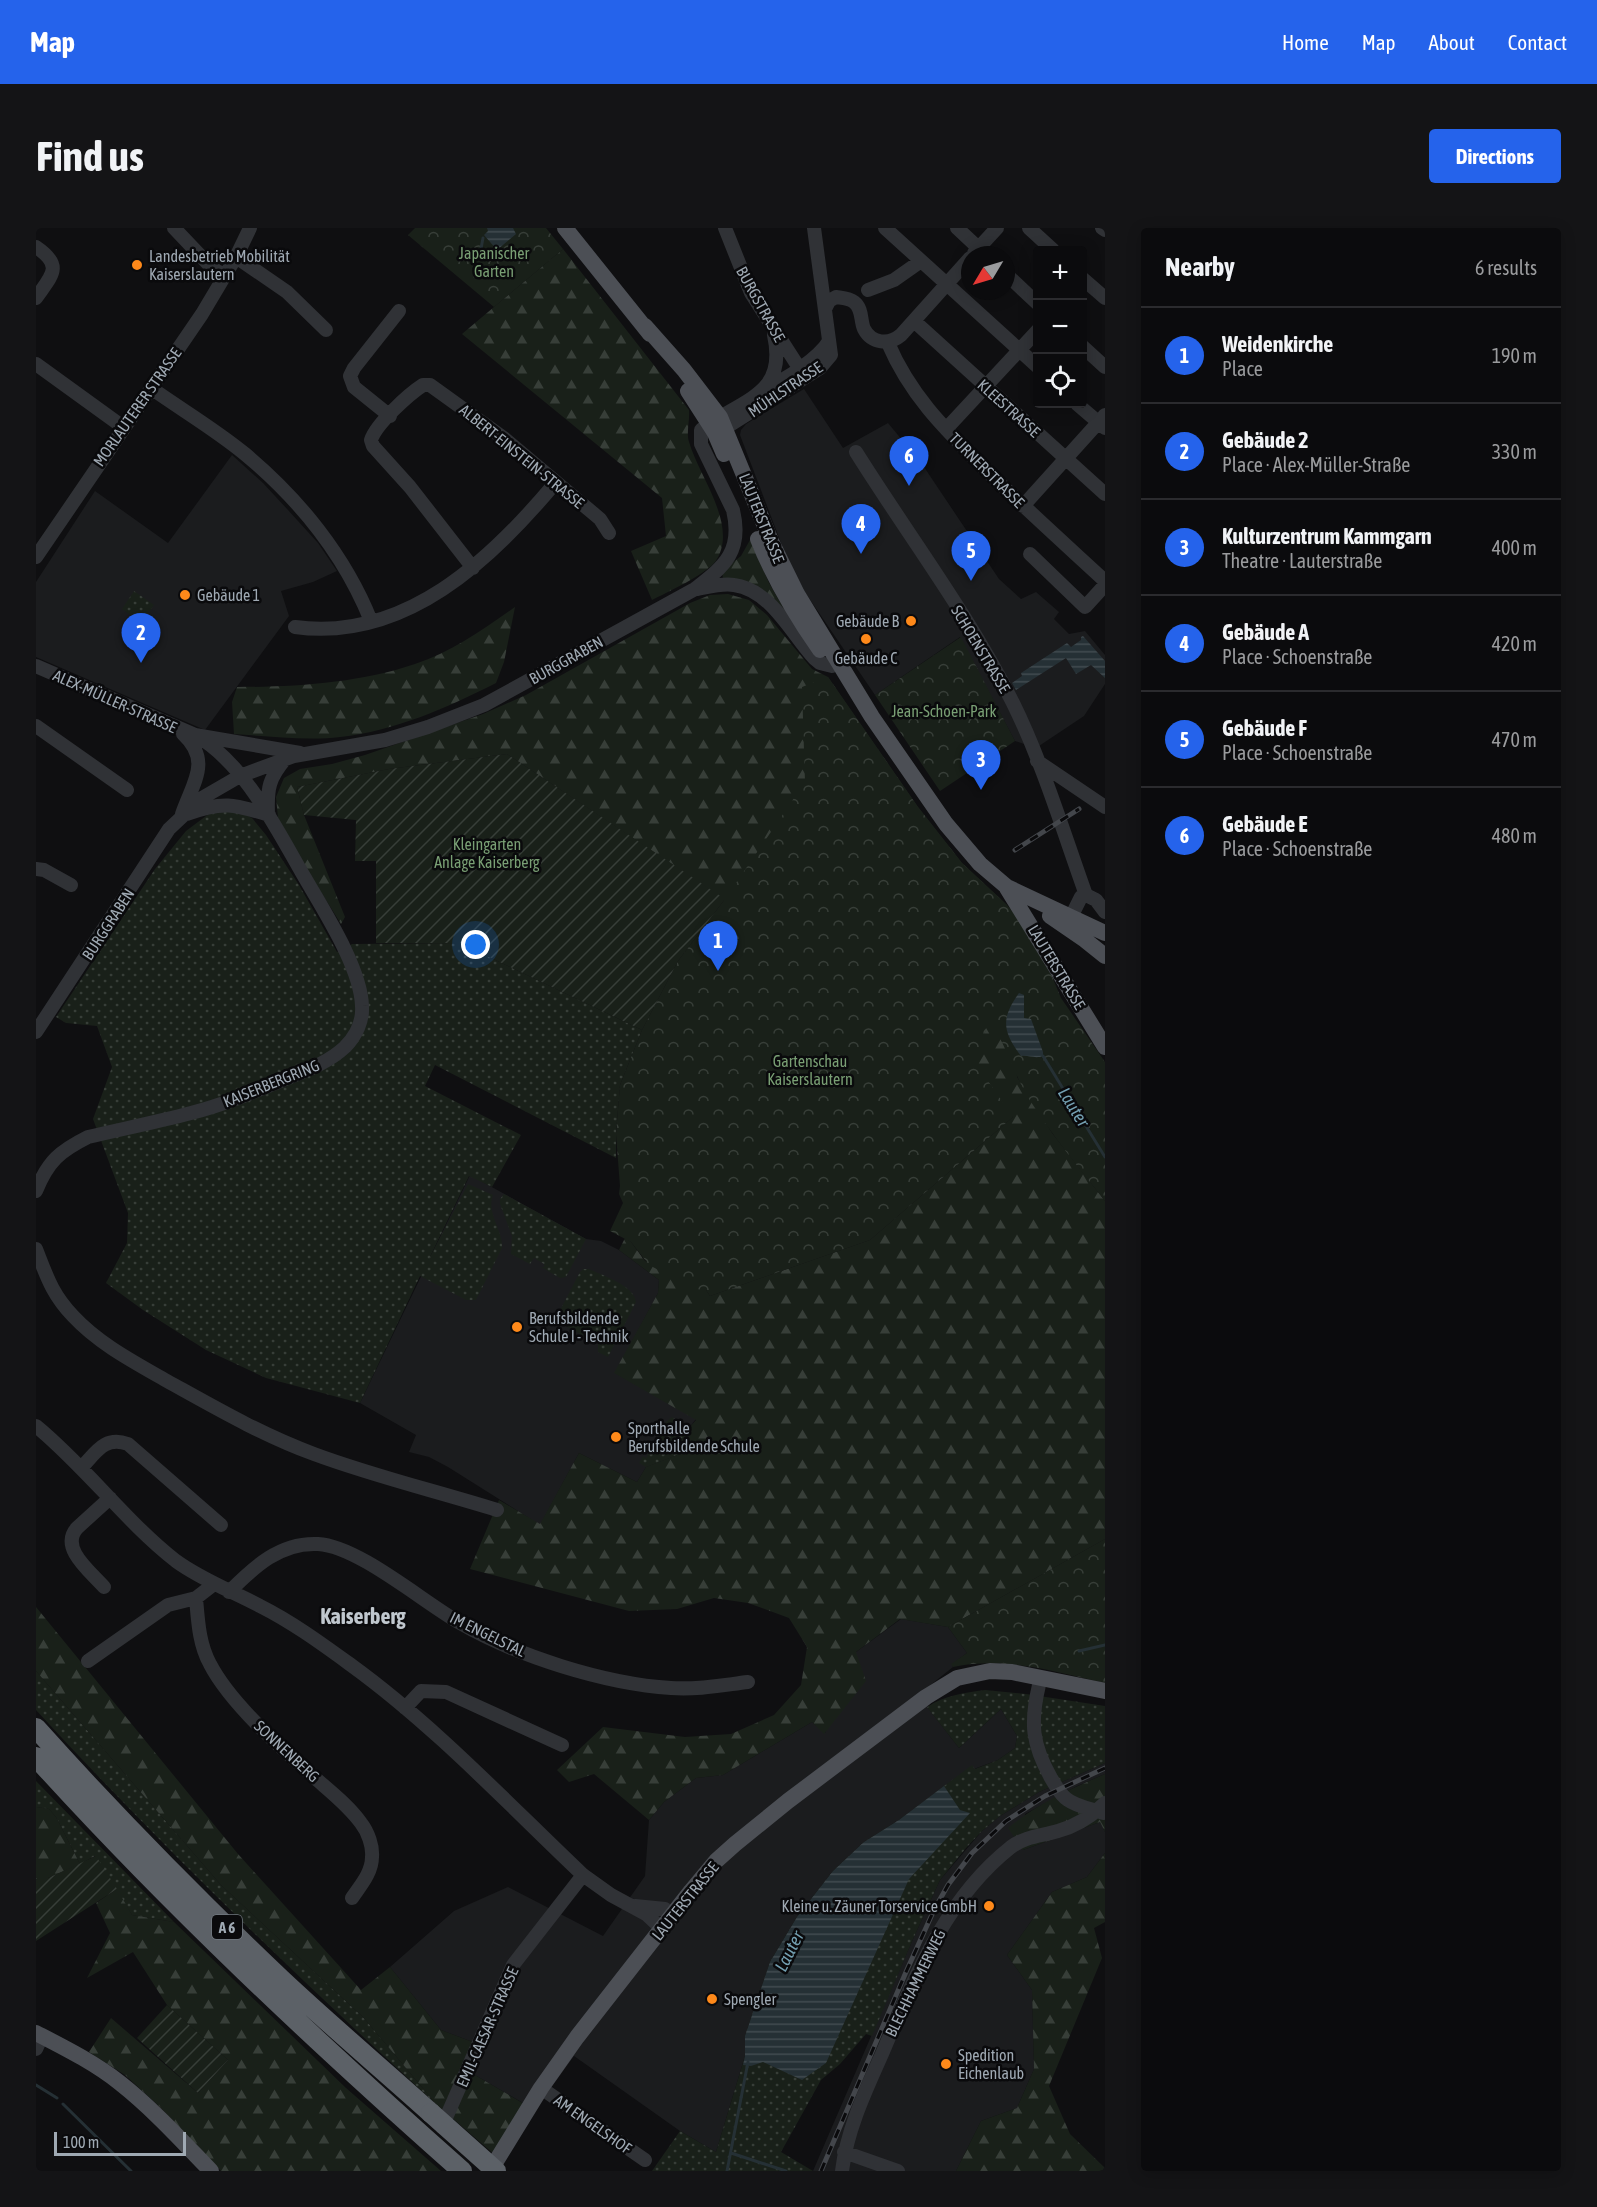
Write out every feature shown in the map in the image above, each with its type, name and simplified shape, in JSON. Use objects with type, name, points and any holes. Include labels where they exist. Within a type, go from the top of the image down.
[{"type":"highway","name":"A 6","points":[[36,1728],[164,1863],[283,1981],[436,2120],[496,2171]]},
{"type":"highway","name":"A 6","points":[[36,1757],[92,1819],[278,2004],[462,2171]]},
{"type":"main road","name":"LAUTERSTRASSE","points":[[565,228],[645,326],[717,425],[782,567],[872,717]]},
{"type":"main road","name":"LAUTERSTRASSE","points":[[717,425],[772,573],[787,602],[832,666],[872,717],[955,837],[980,864],[1007,887],[1105,933]]},
{"type":"main road","name":"LAUTERSTRASSE","points":[[1007,887],[1105,1047]]},
{"type":"main road","points":[[1007,887],[1105,956]]},
{"type":"main road","name":"LAUTERSTRASSE","points":[[1033,1679],[1105,1697]]},
{"type":"main road","name":"LAUTERSTRASSE","points":[[490,2171],[541,2088],[578,2037],[709,1870],[735,1844],[788,1801],[940,1688],[978,1680],[1033,1679],[1105,1691]]},
{"type":"main road","points":[[38,2039],[83,2058],[120,2083],[156,2115],[211,2171]]},
{"type":"street","points":[[174,228],[212,268],[225,276]]},
{"type":"street","name":"MORLAUTERER STRASSE","points":[[36,556],[225,276],[250,228]]},
{"type":"street","name":"BURGSTRASSE","points":[[726,228],[743,275],[757,304],[802,373]]},
{"type":"street","name":"MÜHLSTRASSE","points":[[717,425],[769,385],[826,363],[831,355],[814,228]]},
{"type":"street","points":[[885,228],[1033,363]]},
{"type":"street","points":[[957,228],[971,246]]},
{"type":"street","points":[[983,246],[997,228]]},
{"type":"street","points":[[1029,228],[1049,246]]},
{"type":"street","points":[[36,247],[52,259],[54,266],[53,273],[36,298]]},
{"type":"street","points":[[236,257],[288,292],[326,330]]},
{"type":"street","points":[[868,290],[894,280],[921,261]]},
{"type":"street","points":[[825,309],[829,301],[836,297],[853,302],[858,307],[864,329],[880,342],[888,343],[901,335],[961,269]]},
{"type":"street","points":[[1015,282],[1034,300]]},
{"type":"street","points":[[1087,283],[1105,298]]},
{"type":"street","points":[[399,311],[350,376],[354,387],[390,416],[373,435],[371,440],[373,446],[410,488],[473,568]]},
{"type":"street","name":"KLEESTRASSE","points":[[914,321],[1105,494]]},
{"type":"street","name":"MÜHLSTRASSE","points":[[769,385],[775,373],[777,358],[772,327]]},
{"type":"street","points":[[946,429],[1033,335]]},
{"type":"street","name":"TURNERSTRASSE","points":[[888,343],[911,387],[946,429],[1105,583]]},
{"type":"street","points":[[1087,350],[1105,367]]},
{"type":"street","points":[[36,363],[123,428]]},
{"type":"street","name":"MÜHLSTRASSE","points":[[717,425],[802,373]]},
{"type":"street","name":"ALBERT-EINSTEIN-STRASSE","points":[[390,416],[416,389],[423,385],[430,385],[504,439],[600,519],[609,533]]},
{"type":"street","points":[[151,388],[245,453],[282,490],[327,540],[350,573],[371,621]]},
{"type":"street","points":[[1023,506],[1103,422],[1083,408]]},
{"type":"street","name":"BURGGRABEN","points":[[36,1032],[169,829],[202,798],[240,776],[286,758],[385,740],[428,727],[484,705],[695,589],[727,561],[736,535],[736,522],[733,510],[699,439],[701,430],[717,425]]},
{"type":"street","name":"SCHOENSTRASSE","points":[[856,452],[978,641],[1012,702],[1086,895]]},
{"type":"street","points":[[295,627],[319,630],[340,629],[400,612],[430,597],[473,568],[515,528],[556,482]]},
{"type":"street","points":[[1030,554],[1085,607],[1105,583]]},
{"type":"street","points":[[695,589],[734,585],[753,591],[773,606],[814,658],[820,663],[832,666]]},
{"type":"street","name":"ALEX-MÜLLER-STRASSE","points":[[36,666],[179,730],[195,735],[308,754]]},
{"type":"street","points":[[36,726],[127,790]]},
{"type":"street","name":"BURGGRABEN","points":[[179,730],[196,749],[200,761],[181,816]]},
{"type":"street","name":"ALEX-MÜLLER-STRASSE","points":[[195,735],[216,748],[240,776]]},
{"type":"street","points":[[181,816],[205,807],[232,804],[269,815],[267,795],[269,784],[276,770],[286,758]]},
{"type":"street","points":[[1036,761],[1105,807]]},
{"type":"street","name":"KAISERBERGRING","points":[[36,1191],[51,1162],[63,1150],[88,1137],[192,1113],[321,1064],[345,1047],[361,1022],[362,1005],[359,987],[332,925],[269,815],[240,776]]},
{"type":"street","points":[[36,869],[44,870],[71,885]]},
{"type":"street","points":[[1071,916],[1081,897],[1086,895],[1096,900],[1105,912]]},
{"type":"street","points":[[36,1249],[45,1277],[58,1298],[89,1332],[135,1363],[281,1441],[315,1454],[497,1510]]},
{"type":"street","points":[[36,1425],[82,1467],[138,1528],[189,1569],[296,1626],[353,1667],[405,1708],[583,1875],[611,1896],[646,1914],[662,1929]]},
{"type":"street","points":[[82,1467],[101,1446],[119,1441],[128,1444],[221,1524]]},
{"type":"street","points":[[104,1587],[72,1551],[70,1541],[72,1533],[110,1498]]},
{"type":"street","name":"IM ENGELSTAL","points":[[229,1592],[265,1559],[285,1548],[320,1544],[362,1560],[460,1623],[542,1658],[610,1679],[674,1689],[704,1688],[748,1682]]},
{"type":"street","points":[[88,1661],[168,1605],[196,1598],[214,1584]]},
{"type":"street","name":"SONNENBERG","points":[[196,1598],[200,1640],[210,1665],[227,1689],[250,1717],[344,1804],[363,1825],[369,1838],[372,1858],[368,1875],[352,1898]]},
{"type":"street","points":[[1033,1679],[1033,1723],[1036,1746],[1043,1763],[1062,1796],[1075,1804],[1103,1809]]},
{"type":"street","points":[[405,1708],[421,1691],[446,1692],[562,1745]]},
{"type":"street","name":"BLECHHAMMERWEG","points":[[842,2171],[848,2137],[865,2093],[914,1978],[948,1916],[964,1895],[1012,1846],[1032,1836],[1069,1828],[1103,1809]]},
{"type":"street","name":"EMIL-CAESAR-STRASSE","points":[[436,2120],[513,1965],[583,1875]]},
{"type":"street","points":[[631,1905],[665,1909],[673,1915]]},
{"type":"street","name":"AM ENGELSHOF","points":[[541,2088],[645,2160]]},
{"type":"street","points":[[844,2152],[898,2171]]},
{"type":"shaded area","points":[[804,389],[843,448],[888,423],[922,464],[999,579],[1021,599],[1036,592],[1059,612],[1054,619],[1069,634],[1085,631],[1105,655],[1105,684],[1084,716],[1036,748],[1015,741],[960,637],[875,695],[802,588],[783,548],[740,435],[746,424]]},
{"type":"shaded area","points":[[232,455],[263,483],[318,543],[337,571],[313,582],[281,591],[289,616],[205,730],[36,657],[36,582],[95,491],[168,543]]},
{"type":"shaded area","name":"Berufsbildende Schule I - Technik","points":[[470,1175],[586,1239],[601,1241],[619,1250],[659,1280],[658,1293],[615,1373],[696,1419],[689,1428],[677,1455],[646,1467],[637,1482],[579,1453],[540,1525],[448,1467],[429,1457],[409,1452],[416,1435],[360,1403]]},
{"type":"shaded area","points":[[901,1619],[948,1627],[967,1653],[918,1695],[959,1748],[1001,1709],[1017,1736],[1015,1748],[998,1760],[974,1769],[972,1766],[899,1820],[864,1842],[833,1871],[797,1917],[770,1962],[745,2036],[745,2056],[716,2152],[680,2131],[574,2056],[535,2110],[468,2071],[478,2044],[441,2030],[390,1967],[454,1911],[508,1887],[603,1936],[645,1876],[649,1820],[664,1802],[696,1778],[723,1775],[812,1722],[825,1733],[856,1652]]},
{"type":"shaded area","points":[[1105,1763],[1105,1774],[1025,1814],[1023,1850],[1100,1822],[1105,1832],[1105,1853],[1087,1877],[1052,1892],[1007,1955],[1032,1990],[1034,2069],[1017,2108],[981,2121],[956,2171],[813,2171],[940,1880],[982,1831],[1000,1816],[1039,1792]]},
{"type":"green space","name":"Japanischer Garten","points":[[415,228],[546,228],[563,249],[494,307],[408,235]]},
{"type":"green space","points":[[563,249],[689,410],[689,442],[720,518],[723,533],[721,548],[715,562],[695,577],[652,600],[631,551],[666,536],[662,498],[462,334]]},
{"type":"green space","points":[[750,540],[769,583],[791,621],[723,579],[722,571],[741,556]]},
{"type":"green space","points":[[134,591],[154,605],[141,623],[122,609]]},
{"type":"green space","points":[[728,594],[749,600],[767,615],[812,669],[828,677],[918,807],[962,863],[1007,905],[1017,1077],[1052,1133],[1105,1201],[1105,1539],[948,1627],[900,1619],[856,1652],[866,1681],[824,1734],[812,1722],[723,1775],[696,1778],[664,1802],[649,1820],[594,1774],[569,1782],[557,1770],[603,1727],[685,1737],[731,1734],[774,1715],[801,1685],[807,1647],[789,1618],[748,1603],[714,1598],[677,1609],[629,1611],[470,1569],[499,1500],[540,1524],[579,1453],[637,1482],[646,1467],[677,1455],[689,1428],[696,1420],[614,1373],[658,1293],[659,1280],[619,1250],[625,1238],[631,1242],[645,1261],[706,1290],[710,1296],[870,1240],[1013,1117],[728,914],[724,899],[507,754],[389,769],[297,787],[304,815],[345,917],[341,924],[278,818],[276,797],[284,778],[300,769],[332,764],[365,755],[483,714],[526,695],[690,603],[710,595]]},
{"type":"green space","points":[[515,607],[504,662],[496,683],[458,701],[381,730],[340,737],[301,738],[234,734],[232,702],[237,687],[327,683],[372,676],[415,664],[455,646]]},
{"type":"green space","name":"Jean-Schoen-Park","points":[[961,637],[1015,741],[940,791],[875,695]]},
{"type":"green space","name":"Gartenschau Kaiserslautern","points":[[828,677],[918,807],[962,863],[1007,905],[1023,924],[1051,974],[1061,998],[1105,1062],[1105,1201],[1029,1099],[991,1019],[986,1028],[977,1065],[1013,1117],[870,1240],[710,1296],[706,1290],[695,1289],[649,1265],[631,1242],[610,1231],[623,1203],[619,1194],[616,1134],[620,1085],[642,1030],[678,961],[725,899],[805,782],[802,687]]},
{"type":"green space","name":"Kleingarten Anlage Kaiserberg","points":[[507,754],[725,899],[678,961],[642,1030],[460,943],[376,943],[376,861],[355,861],[356,820],[304,815],[297,787],[389,769]]},
{"type":"green space","points":[[233,808],[252,818],[266,835],[299,885],[337,952],[352,944],[460,943],[642,1030],[620,1085],[616,1158],[435,1065],[425,1086],[521,1135],[492,1187],[469,1176],[428,1261],[468,1184],[493,1195],[491,1202],[493,1215],[502,1241],[502,1248],[476,1300],[466,1300],[420,1276],[360,1403],[266,1378],[206,1350],[143,1310],[106,1283],[127,1243],[128,1213],[93,1119],[112,1067],[97,1026],[66,1023],[56,1017],[155,869],[186,831],[214,810]]},
{"type":"green space","points":[[504,1194],[586,1239],[566,1277],[560,1278],[541,1267],[544,1267],[544,1264],[534,1258],[530,1264],[511,1254],[512,1236],[500,1204],[500,1199]]},
{"type":"green space","points":[[583,1269],[589,1269],[624,1286],[634,1296],[636,1302],[608,1357],[598,1352],[598,1340],[590,1335],[586,1337],[555,1320]]},
{"type":"green space","points":[[672,1417],[689,1428],[677,1455],[646,1467],[639,1463],[643,1456],[646,1458],[664,1424]]},
{"type":"green space","points":[[1105,1539],[1105,1683],[1011,1664],[972,1664],[953,1667],[951,1664],[967,1653],[948,1627]]},
{"type":"green space","points":[[36,1607],[238,1854],[361,1990],[390,1967],[441,2030],[478,2044],[468,2071],[526,2105],[495,2155],[436,2104],[364,2018],[221,1885],[36,1671]]},
{"type":"green space","points":[[36,1671],[221,1885],[364,2018],[436,2104],[232,1912],[36,1710]]},
{"type":"green space","points":[[985,1690],[1105,1706],[1105,1763],[1039,1792],[1000,1816],[966,1848],[940,1880],[872,2036],[866,2034],[840,2064],[821,2080],[781,2152],[813,2171],[652,2171],[680,2131],[716,2152],[745,2056],[745,2036],[770,1962],[797,1917],[833,1871],[864,1842],[899,1820],[972,1765],[975,1769],[998,1760],[1015,1748],[1017,1736],[1001,1709],[959,1748],[927,1707],[948,1697]]},
{"type":"green space","points":[[1105,1774],[1105,1832],[1100,1822],[1023,1850],[1008,1828],[1042,1804]]},
{"type":"green space","points":[[36,1781],[174,1922],[132,1915],[95,1856],[80,1864],[56,1817],[49,1809],[36,1807]]},
{"type":"green space","points":[[36,1807],[49,1809],[56,1817],[80,1864],[48,1878],[36,1878]]},
{"type":"green space","points":[[1105,1853],[1105,1922],[1094,1928],[1102,1958],[1049,2086],[1070,2134],[1105,2168],[1105,2171],[956,2171],[981,2121],[1017,2108],[1034,2069],[1032,1990],[1007,1955],[1052,1892],[1087,1877]]},
{"type":"green space","points":[[96,1856],[117,1889],[36,1941],[36,1878],[48,1878]]},
{"type":"green space","points":[[117,1889],[132,1915],[174,1922],[346,2088],[441,2171],[221,2171],[160,2107],[125,2075],[89,2052],[111,2018],[198,2093],[228,2060],[167,2005],[133,1952],[87,1978],[110,1933],[96,1903]]},
{"type":"green space","points":[[167,2005],[228,2060],[198,2093],[137,2038]]},
{"type":"water","points":[[487,228],[513,228],[516,234],[497,250],[484,235],[488,231]]},
{"type":"water","points":[[1083,636],[1105,661],[1105,678],[1091,665],[1076,674],[1066,658],[1016,690],[1012,683],[1022,676],[1021,673],[1067,643],[1071,647]]},
{"type":"water","points":[[1019,993],[1024,995],[1024,1018],[1031,1019],[1043,1056],[1021,1056],[1007,1032],[1009,1010]]},
{"type":"water","points":[[944,1786],[960,1810],[970,1813],[909,1879],[826,2063],[802,2080],[763,2062],[751,2066],[743,2065],[745,2036],[770,1962],[797,1917],[833,1871],[864,1842],[899,1820]]},
{"type":"waterway","points":[[480,254],[483,238]]},
{"type":"waterway","name":"Lauter","points":[[1043,1056],[1105,1157]]},
{"type":"waterway","name":"Lauter","points":[[1079,1651],[1105,1645]]},
{"type":"waterway","name":"Lauter","points":[[727,2171],[748,2062]]},
{"type":"waterway","points":[[36,2085],[57,2098]]},
{"type":"waterway","points":[[63,2104],[131,2171]]},
{"type":"waterway","points":[[731,2153],[786,2171]]},
{"type":"railway","points":[[1015,850],[1079,809]]},
{"type":"railway","points":[[821,2171],[906,1972],[948,1885],[972,1853],[1006,1821],[1045,1796],[1105,1768]]},
{"type":"place","name":"Landesbetrieb Mobilität Kaiserslautern","points":[[137,265]]},
{"type":"place","name":"Gebäude E","points":[[909,486]]},
{"type":"place","name":"Gebäude A","points":[[861,554]]},
{"type":"place","name":"Gebäude F","points":[[971,581]]},
{"type":"place","name":"Gebäude 1","points":[[185,595]]},
{"type":"place","name":"Gebäude B","points":[[911,621]]},
{"type":"place","name":"Gebäude C","points":[[866,639]]},
{"type":"place","name":"Gebäude 2","points":[[141,663]]},
{"type":"place","name":"Kulturzentrum Kammgarn","points":[[981,790]]},
{"type":"place","name":"Weidenkirche","points":[[718,971]]},
{"type":"place","name":"Berufsbildende Schule I - Technik","points":[[517,1327]]},
{"type":"place","name":"Sporthalle Berufsbildende Schule","points":[[616,1437]]},
{"type":"place","name":"Kleine u. Zäuner Torservice GmbH","points":[[989,1906]]},
{"type":"place","name":"Spengler","points":[[712,1999]]},
{"type":"place","name":"Spedition Eichenlaub","points":[[946,2064]]},
{"type":"district","name":"Kaiserberg","points":[[363,1616]]}]
